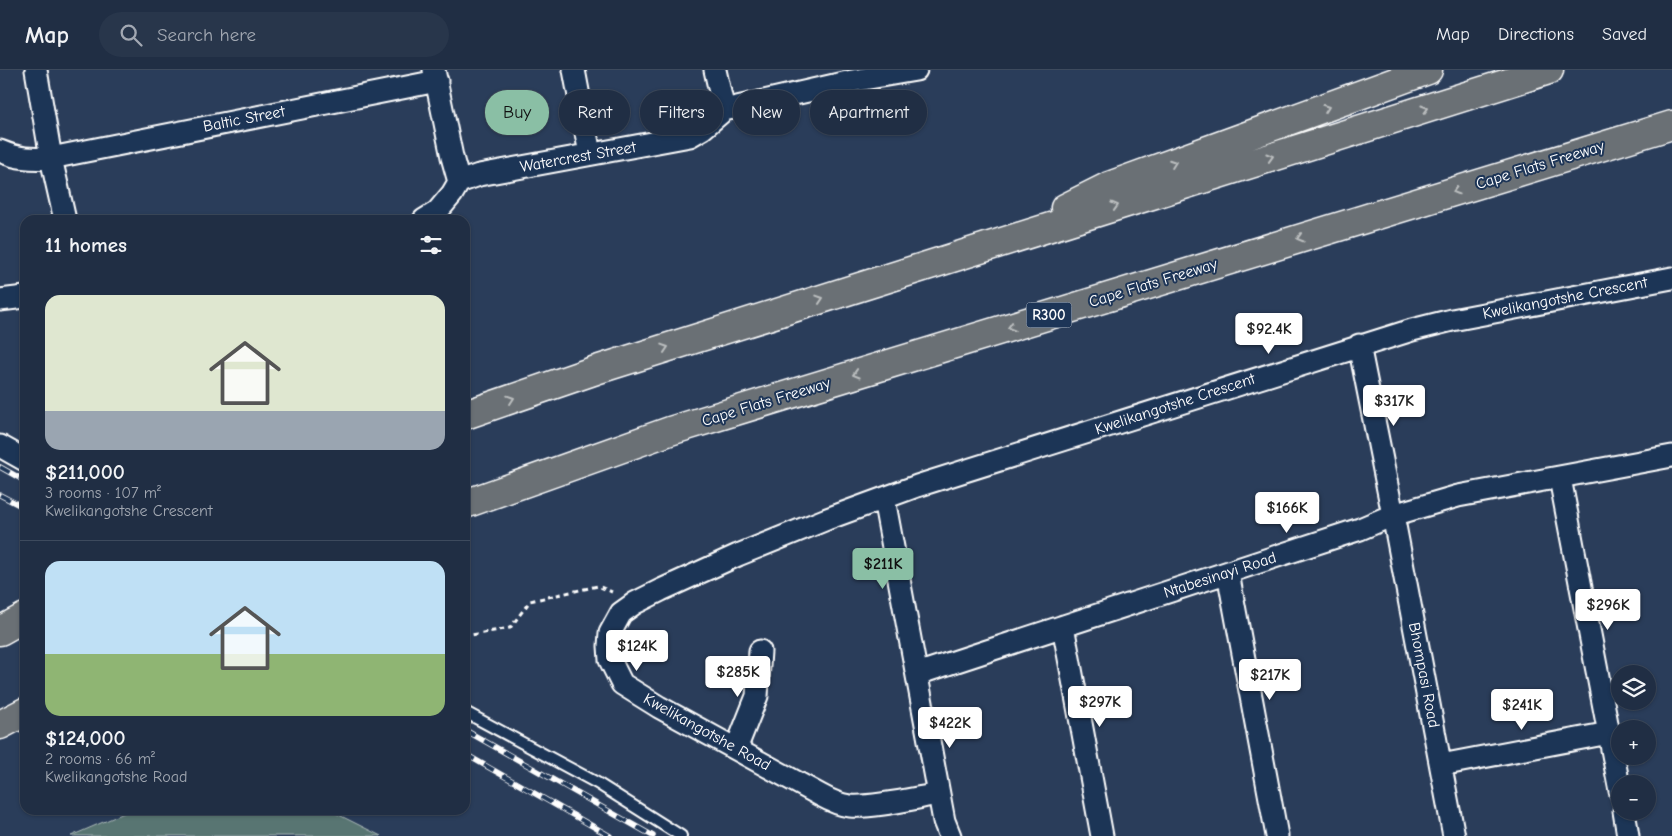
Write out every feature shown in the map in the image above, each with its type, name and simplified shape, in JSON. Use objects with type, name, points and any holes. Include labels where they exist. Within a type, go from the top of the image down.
[{"type":"highway","points":[[985,247],[1109,186],[1428,70]]},
{"type":"highway","points":[[470,413],[596,370],[1549,70]]},
{"type":"highway","name":"Cape Flats Freeway","points":[[470,502],[670,431],[1672,124]]},
{"type":"highway","points":[[1636,136],[1672,137]]},
{"type":"highway","points":[[0,631],[20,620]]},
{"type":"highway","points":[[0,724],[20,714]]},
{"type":"street","points":[[36,70],[51,158],[64,215]]},
{"type":"street","points":[[574,70],[590,154]]},
{"type":"street","points":[[716,70],[724,110]]},
{"type":"street","name":"Watercrest Street","points":[[459,182],[479,175],[690,136],[702,129],[724,110],[851,76],[916,70]]},
{"type":"street","points":[[432,215],[452,194],[459,182],[435,76]]},
{"type":"street","name":"Baltic Street","points":[[0,151],[14,157],[26,159],[51,158],[435,76]]},
{"type":"street","name":"Kwelikangotshe Crescent","points":[[884,499],[918,486],[1359,345],[1452,320],[1672,278]]},
{"type":"street","points":[[0,300],[20,298]]},
{"type":"street","name":"Bhompasi Road","points":[[1359,345],[1454,836]]},
{"type":"street","points":[[0,446],[20,457]]},
{"type":"street","name":"Ntabesinayi Road","points":[[917,674],[1360,529],[1393,515],[1458,496],[1672,456]]},
{"type":"street","points":[[1560,478],[1617,775]]},
{"type":"street","points":[[884,499],[944,821],[950,836]]},
{"type":"street","name":"Kwelikangotshe Road","points":[[884,499],[827,519],[738,555],[635,603],[621,613],[610,633],[610,660],[622,684],[832,802],[850,806],[878,804],[940,794]]},
{"type":"street","points":[[1228,573],[1277,836]]},
{"type":"street","points":[[1063,626],[1102,836]]},
{"type":"street","points":[[736,749],[758,696],[760,651]]},
{"type":"street","points":[[1441,764],[1609,734]]},
{"type":"street","points":[[1625,820],[1628,836]]},
{"type":"lane","points":[[470,715],[597,783],[681,836]]},
{"type":"path","points":[[470,635],[510,628],[530,601],[598,586],[635,603]]},
{"type":"green space","points":[[119,815],[339,815],[381,836],[71,836]]},
{"type":"railway","points":[[0,467],[20,478]]},
{"type":"railway","points":[[0,495],[20,505]]},
{"type":"railway","points":[[470,733],[653,836]]},
{"type":"railway","points":[[470,757],[610,836]]}]
